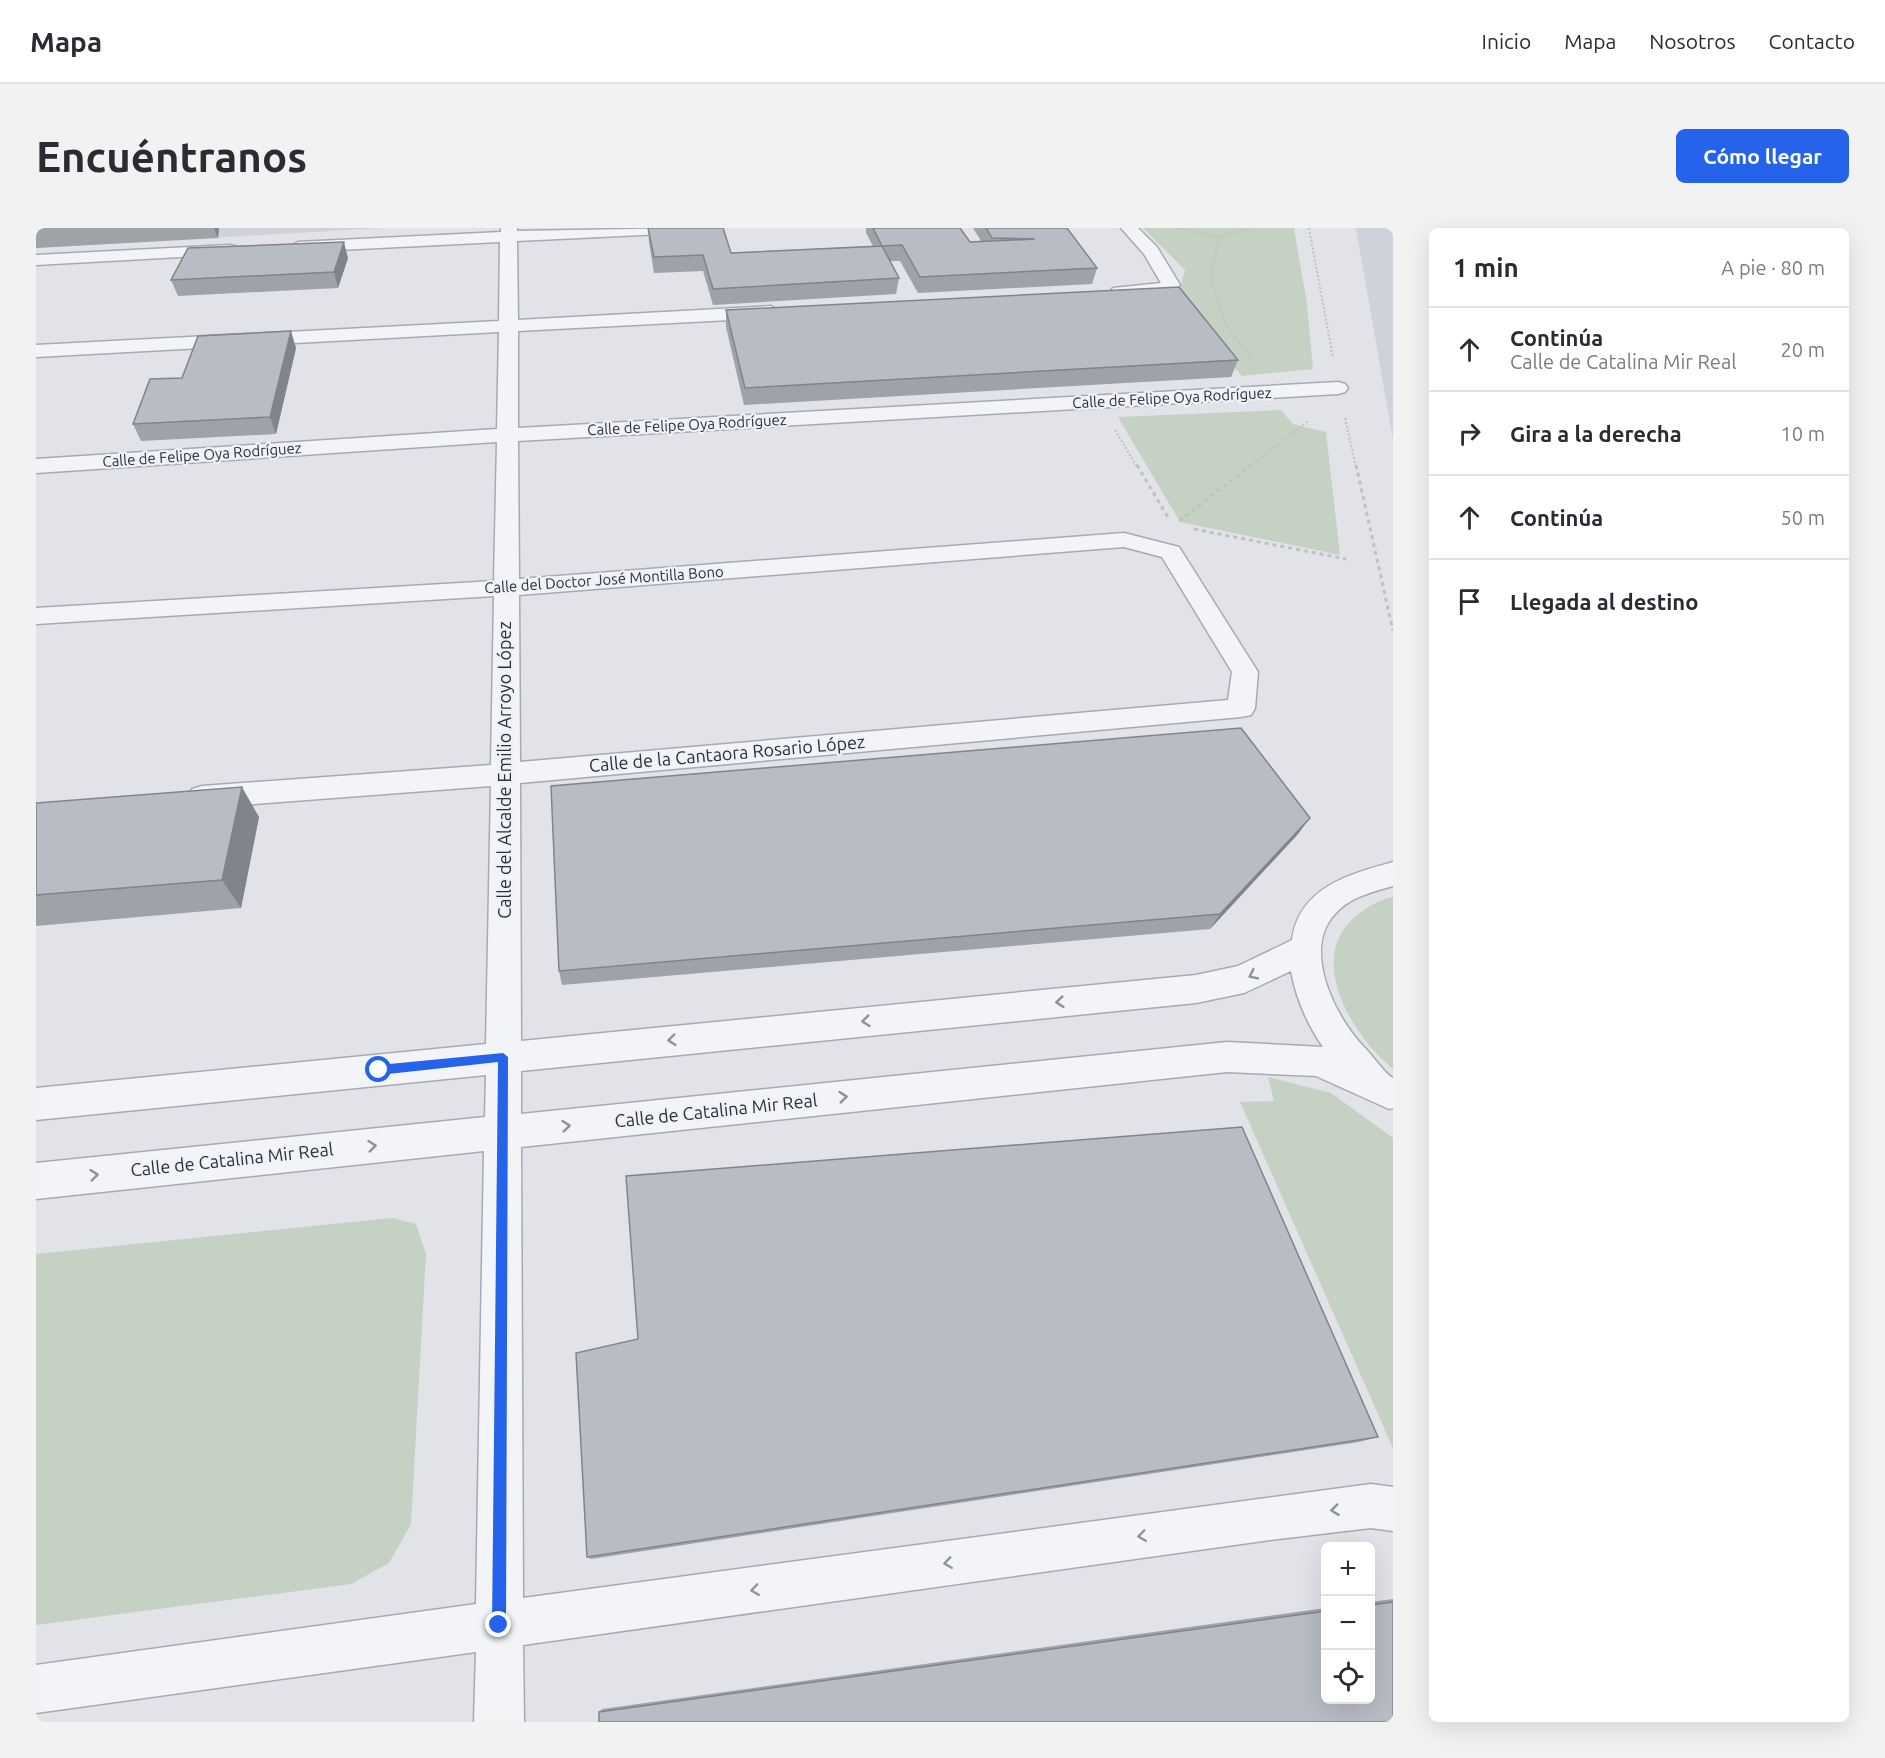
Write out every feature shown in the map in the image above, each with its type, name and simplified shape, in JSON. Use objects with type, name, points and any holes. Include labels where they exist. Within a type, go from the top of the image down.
[{"type":"street","points":[[284,247],[509,232],[683,228]]},
{"type":"street","points":[[1099,293],[1158,290],[1171,285],[1151,251],[1129,228]]},
{"type":"street","name":"Calle del Alcalde Emilio Arroyo López","points":[[498,1722],[509,232]]},
{"type":"street","points":[[36,260],[249,249]]},
{"type":"street","points":[[36,351],[792,310]]},
{"type":"street","name":"Calle de Felipe Oya Rodríguez","points":[[36,466],[507,435],[1338,388]]},
{"type":"street","name":"Calle del Doctor José Montilla Bono","points":[[36,616],[507,588],[1172,538]]},
{"type":"street","name":"Calle de la Cantaora Rosario López","points":[[177,799],[505,774],[1241,708],[1245,672],[1172,538]]},
{"type":"street","points":[[1391,1095],[1357,1066],[1333,1036],[1315,1005],[1306,976],[1305,948],[1312,923],[1327,902],[1349,886],[1393,874]]},
{"type":"street","points":[[36,1104],[1196,989],[1244,979],[1305,948]]},
{"type":"street","name":"Calle de Catalina Mir Real","points":[[36,1181],[1227,1057],[1319,1061],[1391,1095]]},
{"type":"street","points":[[36,1689],[1258,1520],[1371,1506],[1393,1509]]},
{"type":"path","points":[[1178,228],[1219,237],[1249,228]]},
{"type":"path","points":[[1309,228],[1338,388],[1393,631]]},
{"type":"path","points":[[1219,237],[1211,277],[1225,323],[1274,392]]},
{"type":"path","points":[[1172,538],[1313,417]]},
{"type":"path","points":[[1113,427],[1172,538]]},
{"type":"path","points":[[1172,538],[1346,559]]},
{"type":"shaded area","points":[[36,228],[383,228],[36,248]]},
{"type":"shaded area","points":[[1356,228],[1393,228],[1393,440]]},
{"type":"green space","points":[[1143,228],[1294,228],[1307,304],[1313,369],[1242,376],[1173,297],[1179,292],[1185,270]]},
{"type":"green space","points":[[1281,410],[1293,424],[1326,432],[1340,555],[1180,522],[1118,417]]},
{"type":"green space","points":[[1393,897],[1393,1069],[1363,1038],[1350,1018],[1340,997],[1335,975],[1334,954],[1341,934],[1356,916],[1373,904]]},
{"type":"green space","points":[[1268,1077],[1331,1093],[1393,1138],[1393,1448],[1240,1102],[1274,1101]]},
{"type":"green space","points":[[392,1218],[416,1224],[426,1254],[411,1524],[389,1563],[351,1584],[36,1625],[36,1254]]},
{"type":"building","points":[[648,228],[723,228],[731,253],[882,246],[899,278],[713,289],[703,255],[654,257]]},
{"type":"building","points":[[873,228],[960,228],[970,242],[1035,239],[992,238],[986,228],[1067,228],[1097,268],[920,277],[902,245],[882,246]]},
{"type":"building","points":[[344,242],[334,272],[171,280],[188,248]]},
{"type":"building","points":[[1179,287],[1238,360],[745,388],[726,310]]},
{"type":"building","points":[[291,331],[270,417],[133,424],[150,379],[182,378],[198,336]]},
{"type":"building","points":[[1241,728],[1310,818],[1220,914],[559,971],[551,786]]},
{"type":"building","points":[[242,787],[222,880],[36,895],[36,803]]},
{"type":"building","points":[[1242,1127],[1378,1437],[587,1557],[576,1353],[638,1339],[626,1176]]},
{"type":"building","points":[[1393,1602],[1393,1722],[599,1722],[599,1712],[1321,1612],[1321,1704],[1375,1704],[1375,1604]]},
{"type":"route","points":[[379,1070],[503,1057],[499,1625]]}]
